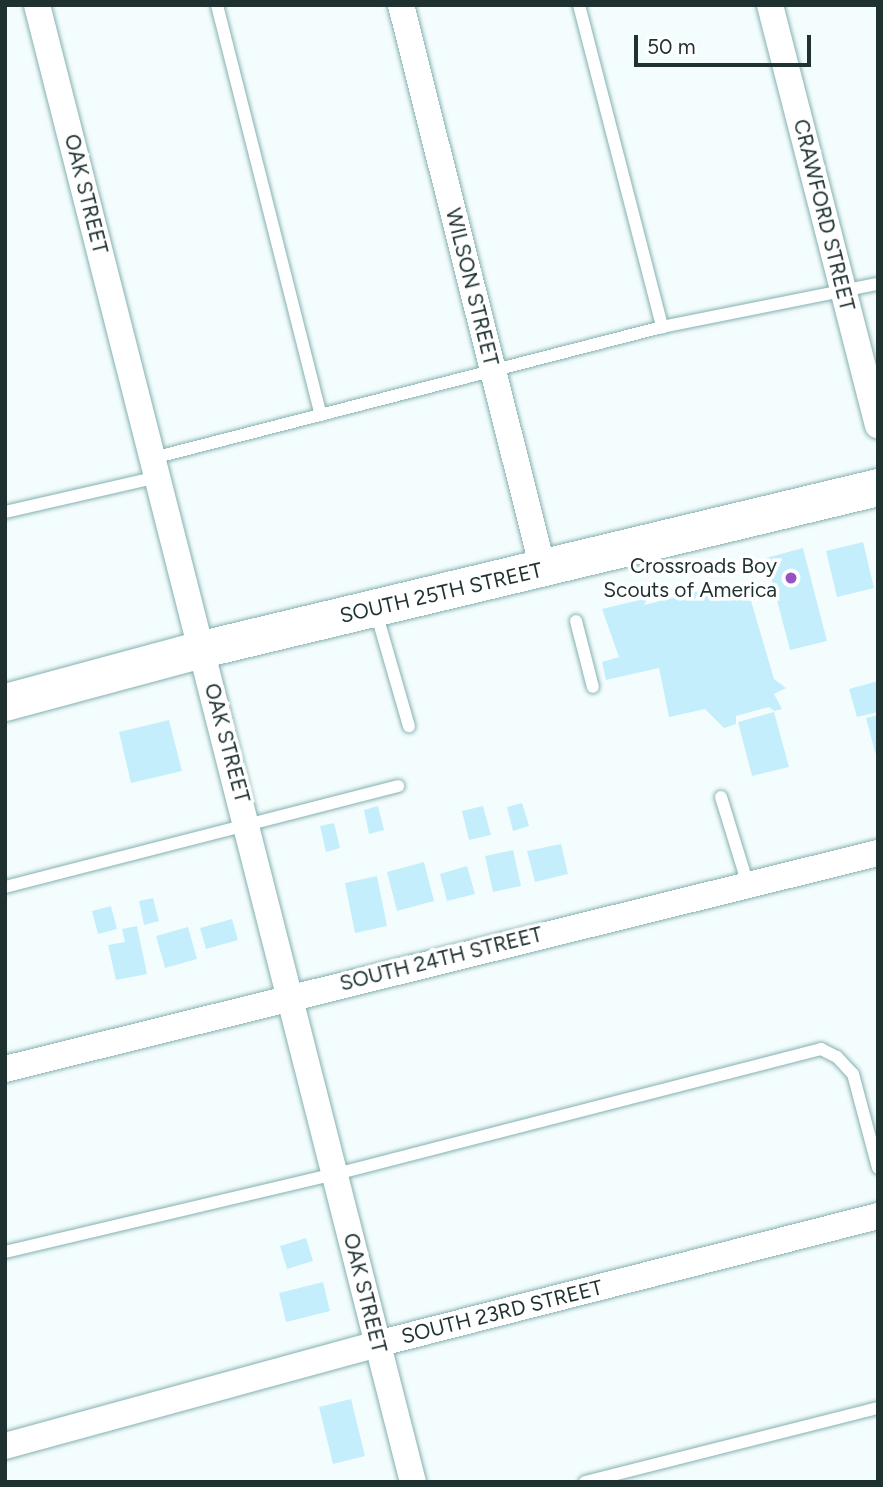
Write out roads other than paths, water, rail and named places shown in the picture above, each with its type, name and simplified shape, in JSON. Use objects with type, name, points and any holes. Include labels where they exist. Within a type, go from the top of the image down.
[{"type":"main road","name":"SOUTH 25TH STREET","points":[[5,702],[202,649],[878,487]]},
{"type":"street","name":"OAK STREET","points":[[37,5],[293,996],[413,1482]]},
{"type":"street","name":"WILSON STREET","points":[[401,5],[543,569]]},
{"type":"street","name":"CRAWFORD STREET","points":[[770,5],[878,425]]},
{"type":"street","name":"SOUTH 24TH STREET","points":[[5,1069],[878,853]]},
{"type":"street","name":"SOUTH 23RD STREET","points":[[5,1446],[377,1344],[878,1216]]},
{"type":"lane","points":[[217,5],[321,415]]},
{"type":"lane","points":[[579,5],[662,327]]},
{"type":"lane","points":[[5,512],[321,415],[662,327],[878,284]]},
{"type":"lane","points":[[375,609],[409,726]]},
{"type":"lane","points":[[576,621],[593,687]]},
{"type":"lane","points":[[5,887],[249,827],[398,786]]},
{"type":"lane","points":[[721,797],[748,884]]},
{"type":"lane","points":[[5,1252],[336,1174],[821,1049],[837,1057],[853,1074],[878,1168]]},
{"type":"lane","points":[[585,1482],[878,1408]]},
{"type":"place","name":"Crossroads Boy Scouts of America","points":[[791,578]]}]
